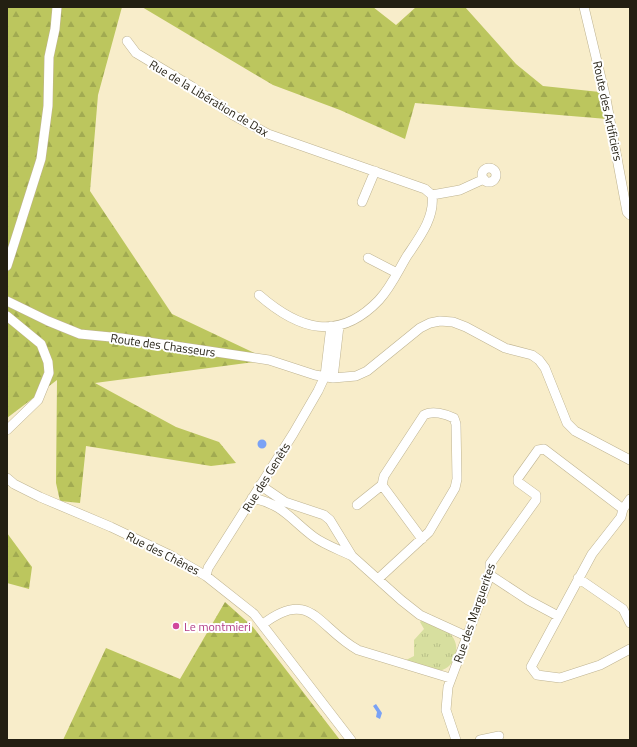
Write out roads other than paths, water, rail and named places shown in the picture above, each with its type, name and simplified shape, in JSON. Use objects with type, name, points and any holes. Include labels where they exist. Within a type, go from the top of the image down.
[{"type":"street","points":[[7,266],[41,159],[48,106],[49,57],[55,29],[57,7]]},
{"type":"street","name":"Route des Artificiers","points":[[584,7],[606,99],[627,212],[630,216]]},
{"type":"street","name":"Rue de la Libération de Dax","points":[[127,41],[136,54],[191,86],[233,115],[268,134],[375,170],[425,189],[432,195]]},
{"type":"street","points":[[362,202],[375,170]]},
{"type":"street","points":[[259,294],[289,318],[314,326],[335,326],[359,316],[370,309],[383,295],[397,273],[430,217],[433,202],[432,195],[460,190],[484,179]]},
{"type":"street","points":[[368,258],[397,273]]},
{"type":"street","name":"Route des Chasseurs","points":[[7,301],[48,321],[80,334],[121,338],[269,360],[315,375],[329,377],[356,376],[367,371],[420,328],[430,323],[454,322],[505,348],[532,355],[539,360],[544,368],[567,423],[588,439],[630,460]]},
{"type":"street","points":[[7,316],[41,344],[48,362],[49,373],[38,400],[7,430]]},
{"type":"street","points":[[329,377],[335,326]]},
{"type":"street","name":"Rue des Genêts","points":[[206,576],[208,568],[329,377]]},
{"type":"street","points":[[357,505],[382,485],[384,476],[424,415],[429,412],[449,415],[454,418],[457,432],[455,488],[429,532],[378,579]]},
{"type":"street","name":"Rue des Marguerites","points":[[456,740],[446,710],[446,698],[450,678],[490,575],[490,564],[494,556],[536,500],[536,495],[518,482],[518,478],[538,450],[544,449],[623,509]]},
{"type":"street","name":"Rue des Chênes","points":[[7,478],[14,484],[40,497],[112,527],[170,555],[206,576],[254,614],[263,624],[351,740]]},
{"type":"street","points":[[260,485],[283,505],[315,538],[352,556],[420,615],[466,636]]},
{"type":"street","points":[[382,485],[422,539]]},
{"type":"street","points":[[252,498],[316,512],[330,520],[352,556]]},
{"type":"street","points":[[630,499],[623,509],[621,517],[592,554],[531,667],[537,675],[560,678],[600,665],[630,649]]},
{"type":"street","points":[[490,575],[528,600],[558,616]]},
{"type":"street","points":[[578,578],[623,609],[630,623]]},
{"type":"street","points":[[263,624],[276,614],[288,609],[304,609],[348,645],[358,650],[450,678]]},
{"type":"street","points":[[480,740],[499,736]]},
{"type":"water","points":[[262,439],[267,444],[262,449],[257,444]]},
{"type":"water","points":[[376,704],[382,713],[380,719],[376,717],[377,712],[373,706]]},
{"type":"place","name":"Le montmieri","points":[[176,626]]}]
